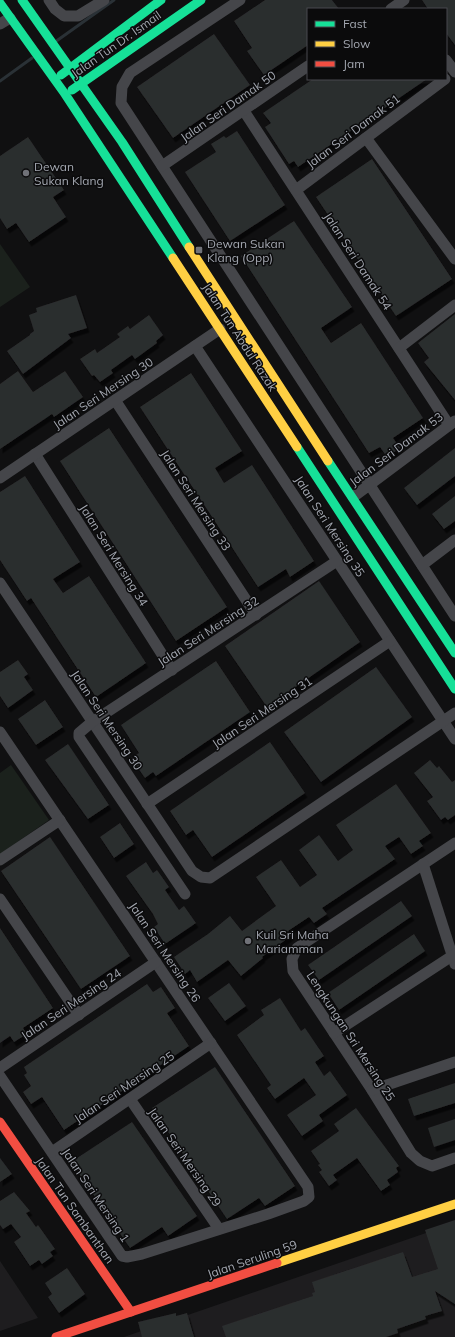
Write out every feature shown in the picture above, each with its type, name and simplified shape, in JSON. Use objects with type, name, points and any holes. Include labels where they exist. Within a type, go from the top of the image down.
[{"type":"main road","name":"Jalan Tun Abdul Razak","points":[[22,0],[148,182],[277,384],[455,653]]},
{"type":"main road","name":"Jalan Tun Dr. Ismail","points":[[55,80],[161,0]]},
{"type":"main road","name":"Jalan Tun Dr. Ismail","points":[[65,94],[197,1]]},
{"type":"main road","name":"Jalan Tun Abdul Razak","points":[[0,3],[65,94],[455,689]]},
{"type":"main road","points":[[277,384],[284,412],[280,422]]},
{"type":"main road","name":"Jalan Tun Sambanthan","points":[[0,1122],[131,1312]]},
{"type":"main road","name":"Jalan Seruling 59","points":[[56,1337],[455,1204]]},
{"type":"street","points":[[49,0],[55,9],[64,16],[78,16],[104,0]]},
{"type":"street","points":[[240,0],[130,74],[122,88],[121,103],[455,616]]},
{"type":"street","points":[[393,8],[405,3]]},
{"type":"street","points":[[0,24],[10,18]]},
{"type":"street","points":[[447,61],[455,72]]},
{"type":"street","name":"Jalan Seri Damak 50","points":[[162,166],[307,67]]},
{"type":"street","name":"Jalan Seri Damak 51","points":[[296,190],[444,80]]},
{"type":"street","name":"Jalan Seri Damak 54","points":[[244,110],[399,348],[452,423]]},
{"type":"street","points":[[366,138],[455,259]]},
{"type":"street","points":[[399,348],[455,305]]},
{"type":"street","name":"Jalan Seri Mersing 30","points":[[0,478],[220,329]]},
{"type":"street","name":"Jalan Seri Mersing 35","points":[[195,346],[443,721]]},
{"type":"street","name":"Jalan Seri Mersing 33","points":[[115,400],[256,615]]},
{"type":"street","name":"Jalan Seri Damak 53","points":[[353,498],[452,423]]},
{"type":"street","name":"Jalan Seri Mersing 34","points":[[35,454],[172,670]]},
{"type":"street","points":[[422,565],[455,540]]},
{"type":"street","name":"Jalan Seri Mersing 32","points":[[185,894],[79,737],[79,733],[92,722],[338,561]]},
{"type":"street","name":"Jalan Seri Mersing 30","points":[[0,583],[192,871],[201,878],[210,878],[443,721]]},
{"type":"street","name":"Jalan Seri Mersing 31","points":[[147,804],[390,641]]},
{"type":"street","points":[[455,713],[443,721],[455,739]]},
{"type":"street","name":"Jalan Seri Mersing 26","points":[[0,732],[308,1187]]},
{"type":"street","points":[[0,860],[60,820]]},
{"type":"street","name":"Lengkungan Sri Mersing 25","points":[[455,843],[297,948],[292,959],[293,971],[372,1090],[411,1153],[420,1161],[432,1166],[455,1158]]},
{"type":"street","points":[[334,1033],[454,958],[423,864]]},
{"type":"street","points":[[0,899],[79,1014]]},
{"type":"street","name":"Jalan Seri Mersing 24","points":[[0,1068],[156,962]]},
{"type":"street","name":"Jalan Seri Mersing 25","points":[[52,1152],[211,1043]]},
{"type":"street","points":[[372,1090],[455,1062]]},
{"type":"street","name":"Jalan Seri Mersing 1","points":[[0,1076],[122,1256],[127,1257],[142,1254],[304,1201],[309,1197],[308,1187]]},
{"type":"street","name":"Jalan Seri Mersing 29","points":[[130,1099],[219,1229]]},
{"type":"shaded area","points":[[0,244],[30,287],[0,307]]},
{"type":"shaded area","points":[[11,765],[49,820],[0,854],[0,773]]},
{"type":"shaded area","points":[[455,1223],[455,1337],[124,1337]]},
{"type":"shaded area","points":[[0,1261],[38,1318],[0,1331]]},
{"type":"building","points":[[265,0],[332,0],[338,8],[307,8],[307,46],[264,75],[247,51],[252,48],[234,21]]},
{"type":"building","points":[[422,0],[455,0],[455,45],[447,34],[447,8],[427,8]]},
{"type":"building","points":[[214,34],[250,85],[173,138],[137,87]]},
{"type":"building","points":[[312,80],[426,80],[298,167],[294,161],[289,164],[265,127],[271,123],[263,113]]},
{"type":"building","points":[[237,131],[285,205],[230,241],[185,172],[216,152],[211,144],[224,136],[226,138]]},
{"type":"building","name":"Dewan Sukan Klang","points":[[28,137],[64,190],[53,197],[66,217],[29,242],[16,223],[7,229],[0,218],[0,156]]},
{"type":"building","points":[[372,159],[452,279],[396,316],[316,197]]},
{"type":"building","points":[[294,221],[352,307],[321,328],[331,343],[361,323],[423,418],[393,438],[400,448],[387,457],[380,447],[369,453],[241,256]]},
{"type":"building","points":[[76,295],[87,328],[68,334],[71,338],[23,374],[7,351],[34,331],[29,315],[37,312],[36,308]]},
{"type":"building","points":[[455,314],[455,400],[424,362],[429,358],[418,343]]},
{"type":"building","points":[[149,315],[163,335],[156,341],[157,343],[135,359],[132,355],[111,370],[113,373],[100,382],[94,375],[92,376],[80,359],[95,349],[97,353],[120,337],[117,334],[128,326],[130,329]]},
{"type":"building","points":[[18,371],[33,392],[65,371],[83,397],[54,417],[52,414],[0,449],[0,384]]},
{"type":"building","points":[[191,373],[242,451],[215,468],[224,483],[252,465],[314,561],[290,577],[286,569],[258,587],[140,407]]},
{"type":"building","points":[[109,428],[227,607],[176,641],[60,461]]},
{"type":"building","points":[[455,448],[455,476],[417,505],[404,488]]},
{"type":"building","points":[[25,476],[80,562],[53,579],[63,593],[89,576],[146,663],[96,697],[31,598],[27,601],[0,560],[0,492]]},
{"type":"building","points":[[455,496],[455,521],[444,529],[432,514]]},
{"type":"building","points":[[319,581],[360,642],[267,707],[225,646]]},
{"type":"building","points":[[18,660],[28,674],[24,677],[33,690],[8,708],[0,696],[0,672]]},
{"type":"building","points":[[216,661],[250,712],[156,776],[153,772],[145,778],[131,758],[139,753],[121,725]]},
{"type":"building","points":[[376,667],[412,717],[321,782],[284,732]]},
{"type":"building","points":[[45,700],[63,727],[36,745],[18,719]]},
{"type":"building","points":[[270,742],[305,793],[212,857],[193,830],[186,835],[170,811]]},
{"type":"building","points":[[68,744],[109,805],[88,819],[45,760]]},
{"type":"building","points":[[430,760],[437,768],[439,766],[452,782],[455,780],[455,815],[448,820],[445,817],[441,820],[427,801],[433,797],[414,773]]},
{"type":"building","points":[[396,784],[431,833],[419,841],[423,846],[411,854],[399,837],[385,846],[395,859],[322,908],[327,914],[314,923],[309,917],[288,931],[291,936],[262,957],[263,958],[241,976],[228,960],[197,982],[190,970],[185,974],[174,957],[208,934],[230,916],[242,931],[276,906],[256,877],[281,860],[300,887],[317,875],[299,850],[319,835],[338,861],[353,850],[336,825]]},
{"type":"building","points":[[120,823],[134,844],[114,858],[100,837]]},
{"type":"building","points":[[50,837],[130,956],[81,989],[1,871]]},
{"type":"building","points":[[146,862],[153,873],[157,870],[169,887],[165,890],[179,910],[184,906],[196,923],[165,944],[154,927],[158,924],[153,914],[126,876]]},
{"type":"building","points":[[401,901],[412,916],[319,980],[308,965]]},
{"type":"building","points":[[0,928],[53,1008],[23,1028],[27,1034],[14,1042],[10,1036],[0,1043]]},
{"type":"building","points":[[414,934],[425,951],[339,1010],[328,993]]},
{"type":"building","points":[[229,983],[246,1006],[225,1021],[208,998]]},
{"type":"building","points":[[147,984],[153,992],[161,987],[175,1008],[167,1013],[189,1046],[64,1130],[42,1097],[31,1104],[23,1092],[31,1086],[24,1075],[27,1073],[24,1067]]},
{"type":"building","points":[[280,998],[301,1031],[305,1028],[324,1056],[315,1062],[324,1076],[330,1071],[347,1095],[319,1115],[323,1121],[302,1136],[287,1115],[316,1095],[304,1078],[275,1099],[267,1088],[271,1085],[237,1035],[264,1015],[261,1010]]},
{"type":"building","points":[[215,1067],[295,1186],[265,1206],[259,1198],[227,1219],[152,1108]]},
{"type":"building","points":[[455,1083],[455,1103],[414,1116],[408,1099]]},
{"type":"building","points":[[356,1108],[399,1166],[396,1168],[398,1172],[387,1180],[390,1185],[381,1191],[357,1158],[333,1175],[337,1180],[329,1186],[319,1172],[322,1170],[318,1165],[320,1164],[311,1151],[339,1131],[334,1124]]},
{"type":"building","points":[[455,1119],[455,1140],[434,1147],[428,1128]]},
{"type":"building","points":[[132,1122],[197,1216],[168,1236],[162,1227],[130,1248],[71,1162]]},
{"type":"building","points":[[0,1158],[12,1174],[0,1182]]},
{"type":"building","points":[[14,1192],[30,1211],[26,1213],[36,1227],[38,1225],[55,1249],[50,1252],[53,1256],[42,1264],[39,1260],[30,1266],[14,1242],[21,1237],[11,1224],[3,1229],[0,1225],[0,1201]]},
{"type":"building","points":[[455,1220],[455,1304],[435,1291],[442,1311],[425,1316],[426,1319],[397,1329],[398,1333],[386,1337],[226,1337],[222,1326],[313,1296],[312,1293],[315,1292],[312,1282],[403,1252],[412,1277],[438,1269],[425,1230]]},
{"type":"building","points":[[67,1268],[85,1294],[59,1313],[48,1297],[52,1294],[45,1283]]},
{"type":"building","points":[[176,1313],[176,1316],[187,1313],[194,1337],[142,1337],[138,1322]]},
{"type":"waterway","points":[[55,42],[114,0]]},
{"type":"waterway","points":[[0,81],[32,58]]},
{"type":"traffic: fast","points":[[22,0],[122,142],[189,247]]},
{"type":"traffic: fast","points":[[61,75],[161,0]]},
{"type":"traffic: fast","points":[[72,90],[201,0]]},
{"type":"traffic: fast","points":[[0,3],[65,94],[173,258]]},
{"type":"traffic: fast","points":[[297,447],[455,689]]},
{"type":"traffic: fast","points":[[328,461],[455,653]]},
{"type":"traffic: slow","points":[[189,247],[328,461]]},
{"type":"traffic: slow","points":[[173,258],[297,447]]},
{"type":"traffic: slow","points":[[277,1263],[455,1204]]},
{"type":"traffic: jam","points":[[0,1122],[131,1312]]},
{"type":"traffic: jam","points":[[56,1337],[277,1263]]},
{"type":"place","name":"Dewan Sukan Klang","points":[[26,173]]},
{"type":"place","name":"Dewan Sukan Klang (Opp)","points":[[199,250]]},
{"type":"place","name":"Kuil Sri Maha Mariamman","points":[[248,941]]}]
